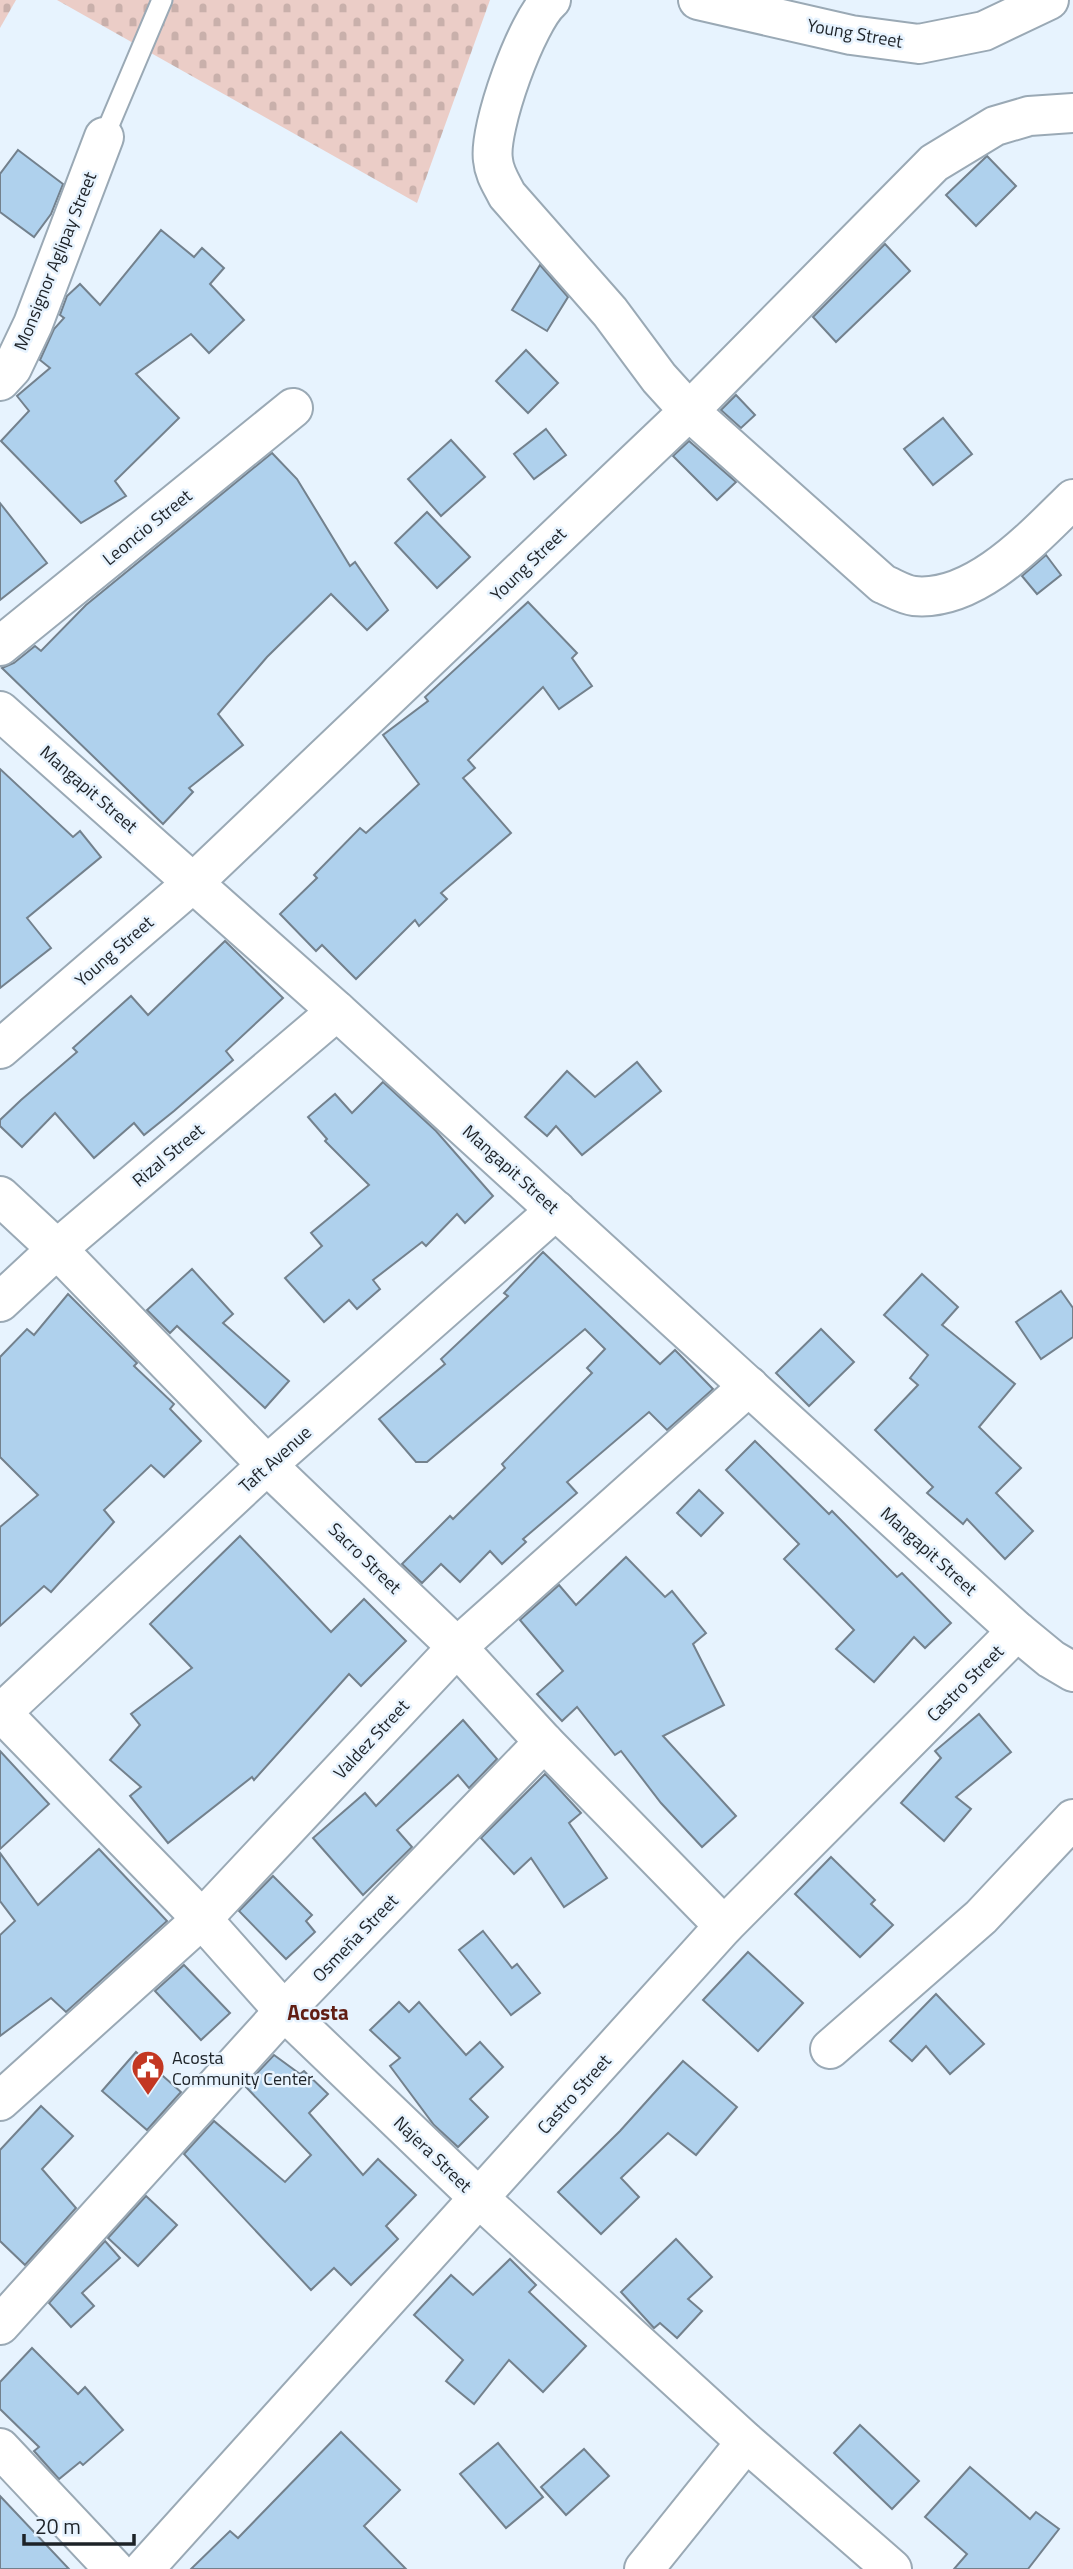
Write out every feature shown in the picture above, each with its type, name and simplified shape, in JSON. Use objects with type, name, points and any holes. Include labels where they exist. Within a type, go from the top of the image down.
[{"type":"street","points":[[551,0],[533,23],[519,53],[495,131],[492,158],[497,176],[507,195],[610,312],[659,378],[689,411],[883,584],[911,596],[952,593],[991,570],[1024,547],[1073,499]]},
{"type":"street","name":"Young Street","points":[[698,0],[851,35],[919,44],[984,31],[1049,0]]},
{"type":"street","name":"Young Street","points":[[0,1049],[194,882],[689,411],[934,163],[995,126],[1029,116],[1073,113]]},
{"type":"street","name":"Monsignor Aglipay Street","points":[[0,382],[12,368],[33,324],[104,137]]},
{"type":"street","name":"Leoncio Street","points":[[0,646],[293,408]]},
{"type":"street","name":"Mangapit Street","points":[[0,711],[337,1011],[1017,1631],[1051,1659],[1073,1672]]},
{"type":"street","name":"Rizal Street","points":[[0,1302],[57,1249],[337,1011]]},
{"type":"street","name":"Sacro Street","points":[[0,1196],[57,1249],[267,1465],[457,1647],[544,1742],[724,1926]]},
{"type":"street","name":"Taft Avenue","points":[[0,1713],[267,1465],[556,1210]]},
{"type":"street","name":"Valdez Street","points":[[0,2101],[202,1919],[457,1647],[749,1386]]},
{"type":"street","name":"Castro Street","points":[[144,2569],[724,1926],[1017,1631]]},
{"type":"street","name":"Najera Street","points":[[0,1713],[202,1919],[284,2011],[480,2199],[746,2442],[892,2569]]},
{"type":"street","name":"Osmeña Street","points":[[0,2325],[284,2011],[544,1742]]},
{"type":"street","points":[[830,2049],[981,1917],[1073,1818]]},
{"type":"street","points":[[644,2569],[746,2442]]},
{"type":"street","points":[[0,2448],[114,2569]]},
{"type":"lane","points":[[104,137],[162,0]]},
{"type":"green space","points":[[0,0],[16,0],[0,28]]},
{"type":"green space","points":[[57,0],[490,0],[417,203]]},
{"type":"building","points":[[18,150],[63,184],[51,214],[34,237],[0,212],[0,174]]},
{"type":"building","points":[[987,156],[1016,186],[976,226],[946,195]]},
{"type":"building","points":[[161,230],[194,257],[202,248],[224,268],[210,284],[244,320],[209,353],[191,334],[136,374],[179,418],[115,481],[126,496],[81,523],[1,441],[29,411],[17,396],[50,368],[40,360],[54,329],[64,318],[60,315],[67,296],[80,284],[100,305]]},
{"type":"building","points":[[885,244],[910,271],[836,342],[813,317]]},
{"type":"building","points":[[540,265],[568,297],[547,331],[512,310]]},
{"type":"building","points":[[526,350],[558,383],[528,413],[496,381]]},
{"type":"building","points":[[736,395],[755,415],[741,428],[721,410]]},
{"type":"building","points":[[943,418],[972,454],[933,485],[904,449]]},
{"type":"building","points":[[546,429],[566,455],[534,479],[514,454]]},
{"type":"building","points":[[451,440],[485,477],[441,516],[408,479]]},
{"type":"building","points":[[689,441],[736,482],[717,500],[673,456]]},
{"type":"building","points":[[272,453],[297,479],[350,566],[355,562],[388,610],[367,630],[331,594],[267,657],[218,714],[243,745],[189,788],[193,792],[163,824],[2,668],[14,663],[35,646],[41,651],[86,605]]},
{"type":"building","points":[[0,503],[47,563],[0,600]]},
{"type":"building","points":[[427,512],[470,557],[437,588],[395,543]]},
{"type":"building","points":[[1046,555],[1061,575],[1037,594],[1022,576]]},
{"type":"building","points":[[528,602],[577,653],[572,658],[592,686],[559,709],[543,687],[468,760],[475,768],[463,778],[511,833],[441,893],[447,899],[419,926],[415,920],[356,979],[322,945],[316,951],[280,914],[317,878],[314,875],[360,828],[366,833],[419,784],[383,735],[428,701],[425,697]]},
{"type":"building","points":[[0,769],[73,837],[80,831],[101,857],[27,918],[51,948],[0,988]]},
{"type":"building","points":[[225,941],[283,998],[226,1051],[233,1060],[174,1111],[144,1135],[134,1123],[94,1158],[55,1113],[22,1147],[0,1126],[0,1120],[77,1052],[73,1048],[131,996],[148,1015]]},
{"type":"building","points":[[637,1062],[661,1091],[582,1155],[556,1126],[547,1136],[525,1117],[567,1071],[595,1097]]},
{"type":"building","points":[[383,1082],[436,1131],[493,1196],[465,1223],[457,1214],[426,1246],[422,1242],[373,1280],[380,1289],[357,1309],[349,1300],[324,1322],[285,1278],[322,1246],[311,1233],[369,1185],[325,1141],[327,1139],[308,1117],[335,1094],[352,1113]]},
{"type":"building","points":[[543,1252],[660,1364],[675,1350],[713,1389],[667,1430],[649,1412],[567,1482],[577,1493],[523,1539],[526,1542],[502,1564],[490,1551],[460,1582],[441,1564],[422,1583],[402,1564],[450,1516],[453,1519],[505,1468],[502,1464],[592,1373],[587,1368],[605,1349],[585,1329],[427,1462],[416,1462],[379,1419],[445,1364],[441,1359],[508,1296],[504,1293]]},
{"type":"building","points":[[192,1269],[233,1314],[223,1323],[289,1381],[265,1408],[177,1326],[170,1333],[147,1310]]},
{"type":"building","points":[[922,1274],[958,1307],[942,1325],[1015,1384],[979,1427],[1021,1468],[996,1493],[1033,1531],[1005,1559],[967,1519],[963,1524],[927,1493],[933,1487],[875,1430],[918,1385],[910,1378],[928,1355],[884,1315]]},
{"type":"building","points":[[1061,1291],[1073,1308],[1073,1337],[1041,1359],[1016,1322]]},
{"type":"building","points":[[68,1294],[137,1363],[134,1366],[174,1404],[170,1409],[201,1441],[164,1477],[151,1465],[104,1510],[114,1522],[51,1592],[44,1586],[0,1626],[0,1527],[38,1495],[0,1457],[0,1357],[27,1329],[34,1335]]},
{"type":"building","points":[[821,1329],[854,1362],[809,1406],[776,1373]]},
{"type":"building","points":[[755,1441],[829,1514],[832,1511],[897,1577],[902,1573],[951,1623],[925,1648],[914,1637],[874,1682],[836,1649],[854,1630],[784,1559],[799,1544],[726,1470]]},
{"type":"building","points":[[699,1490],[723,1513],[701,1536],[677,1513]]},
{"type":"building","points":[[240,1536],[331,1632],[364,1599],[406,1641],[361,1686],[349,1674],[254,1780],[252,1777],[168,1843],[130,1796],[141,1787],[110,1760],[140,1725],[131,1714],[192,1668],[150,1624]]},
{"type":"building","points":[[626,1557],[665,1597],[672,1591],[706,1633],[693,1644],[724,1705],[663,1736],[736,1816],[702,1847],[661,1803],[621,1751],[615,1755],[577,1707],[562,1721],[537,1694],[563,1671],[520,1620],[559,1585],[576,1605]]},
{"type":"building","points":[[979,1714],[1011,1752],[956,1797],[971,1809],[944,1841],[901,1803],[941,1758],[935,1751]]},
{"type":"building","points":[[463,1720],[497,1759],[469,1788],[458,1775],[397,1830],[412,1847],[363,1895],[313,1838],[365,1793],[376,1806]]},
{"type":"building","points":[[0,1751],[49,1804],[0,1849]]},
{"type":"building","points":[[545,1774],[581,1813],[569,1823],[607,1878],[564,1907],[531,1858],[514,1874],[481,1838]]},
{"type":"building","points":[[99,1849],[167,1921],[66,2012],[51,1998],[0,2036],[0,1935],[15,1921],[0,1901],[0,1853],[38,1905]]},
{"type":"building","points":[[831,1857],[875,1900],[871,1904],[893,1925],[860,1957],[795,1894]]},
{"type":"building","points":[[273,1876],[312,1915],[306,1921],[315,1932],[286,1959],[239,1911]]},
{"type":"building","points":[[483,1931],[512,1968],[517,1964],[540,1993],[511,2015],[459,1950]]},
{"type":"building","points":[[748,1952],[803,2003],[758,2051],[703,2000]]},
{"type":"building","points":[[184,1965],[230,2013],[201,2040],[155,1991]]},
{"type":"building","points":[[936,1994],[984,2044],[950,2074],[926,2046],[912,2061],[890,2041]]},
{"type":"building","points":[[399,2002],[409,2012],[419,2002],[466,2055],[480,2042],[503,2067],[470,2099],[488,2117],[458,2147],[434,2125],[390,2066],[400,2058],[370,2030]]},
{"type":"building","name":"Acosta Community Center","points":[[136,2052],[181,2092],[147,2130],[102,2091]]},
{"type":"building","points":[[274,2055],[300,2074],[304,2071],[328,2094],[309,2113],[363,2175],[378,2159],[416,2195],[386,2226],[398,2239],[351,2285],[334,2268],[311,2290],[184,2154],[214,2121],[285,2182],[311,2155],[245,2086]]},
{"type":"building","points":[[683,2061],[737,2107],[696,2155],[668,2133],[621,2178],[639,2197],[601,2234],[558,2192],[620,2131]]},
{"type":"building","points":[[41,2106],[73,2136],[42,2169],[76,2208],[25,2265],[0,2241],[0,2150]]},
{"type":"building","points":[[146,2196],[177,2225],[138,2266],[108,2238]]},
{"type":"building","points":[[676,2239],[712,2277],[688,2299],[702,2311],[677,2338],[660,2323],[654,2328],[621,2292]]},
{"type":"building","points":[[105,2241],[120,2258],[82,2293],[94,2306],[71,2327],[49,2303]]},
{"type":"building","points":[[510,2259],[536,2285],[529,2292],[586,2346],[543,2392],[509,2360],[474,2404],[446,2381],[463,2360],[414,2315],[451,2275],[473,2295]]},
{"type":"building","points":[[32,2348],[78,2394],[85,2387],[123,2430],[83,2465],[80,2462],[59,2479],[34,2451],[39,2447],[0,2409],[0,2382]]},
{"type":"building","points":[[860,2425],[919,2481],[892,2509],[834,2453]]},
{"type":"building","points":[[341,2432],[400,2490],[364,2526],[406,2569],[191,2569],[230,2531],[238,2538]]},
{"type":"building","points":[[498,2443],[543,2497],[506,2528],[460,2474]]},
{"type":"building","points":[[584,2449],[609,2476],[566,2515],[541,2487]]},
{"type":"building","points":[[970,2467],[1030,2519],[1036,2512],[1059,2529],[1028,2569],[954,2569],[967,2554],[925,2517]]},
{"type":"building","points":[[0,2496],[69,2569],[0,2569]]},
{"type":"place","name":"Acosta Community Center","points":[[148,2097]]},
{"type":"district","name":"Acosta","points":[[318,2012]]}]
